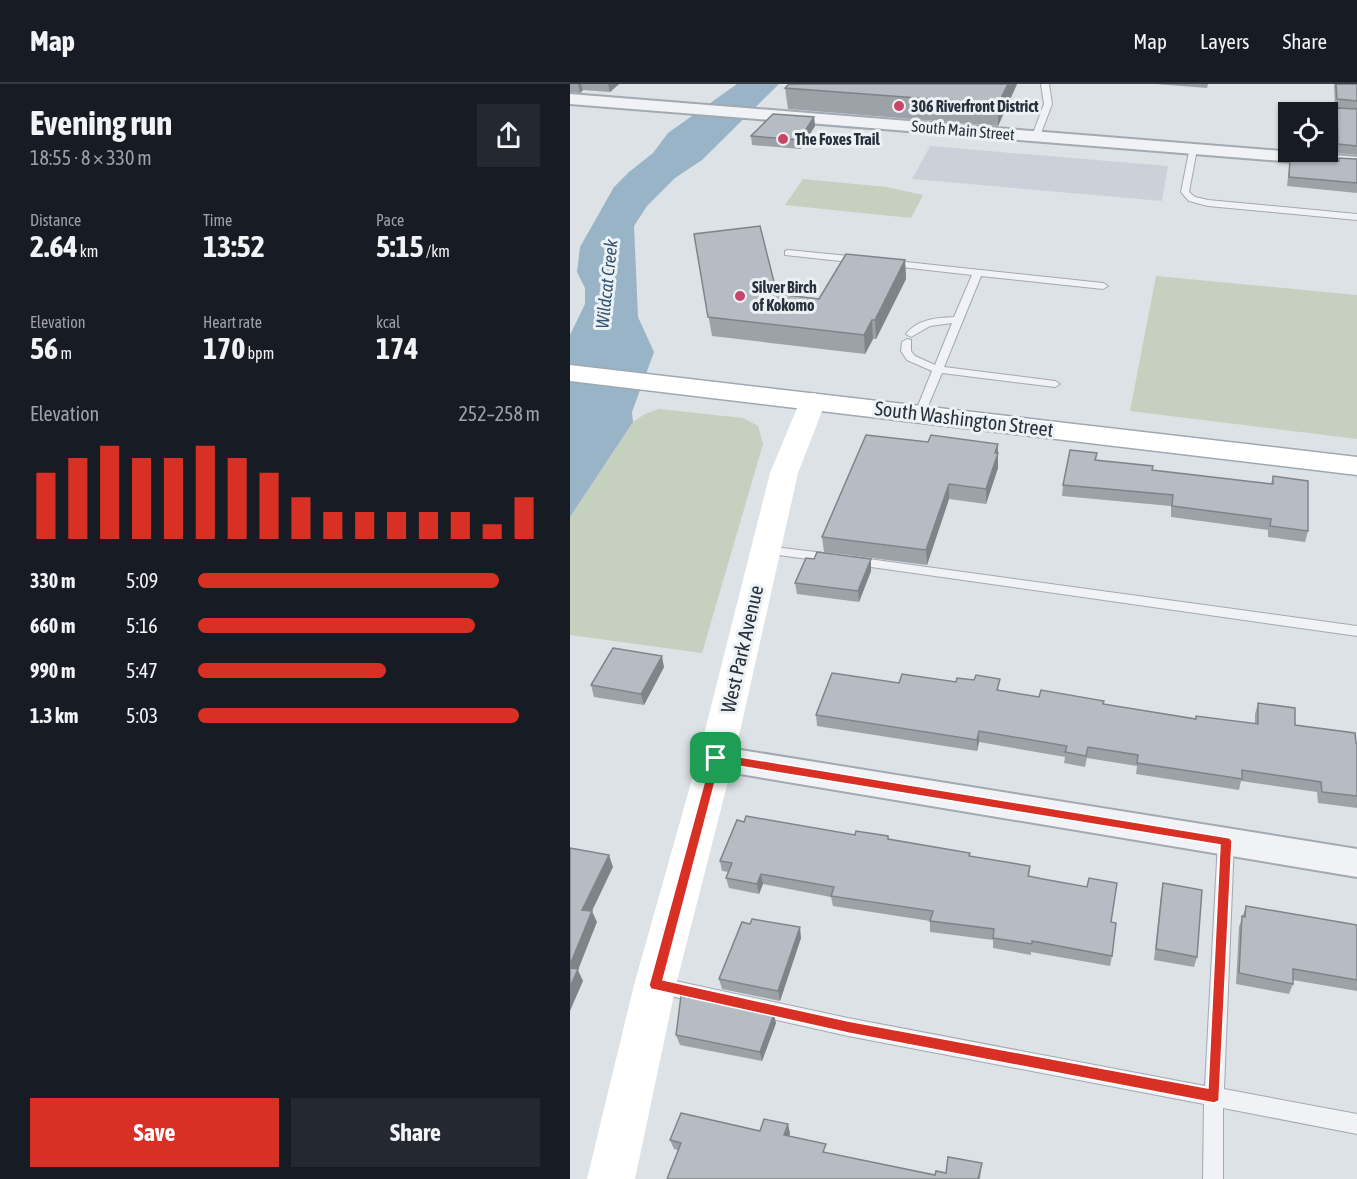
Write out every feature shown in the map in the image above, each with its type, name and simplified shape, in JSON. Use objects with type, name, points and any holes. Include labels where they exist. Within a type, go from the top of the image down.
[{"type":"main road","name":"South Washington Street","points":[[570,374],[920,413],[1357,466]]},
{"type":"main road","name":"West Park Avenue","points":[[611,1179],[655,985],[716,758],[784,473],[813,401]]},
{"type":"street","name":"South Main Street","points":[[570,99],[1357,162]]},
{"type":"street","points":[[716,758],[1357,864]]},
{"type":"lane","points":[[1036,136],[1049,103],[1049,93],[1045,84]]},
{"type":"lane","points":[[1338,112],[1357,114]]},
{"type":"lane","points":[[1193,149],[1185,192],[1192,199],[1208,203],[1357,217]]},
{"type":"lane","points":[[788,253],[1103,286]]},
{"type":"lane","points":[[920,413],[977,273]]},
{"type":"lane","points":[[958,320],[926,324],[917,328],[909,338],[906,351],[911,358],[938,369],[1055,384]]},
{"type":"lane","points":[[766,550],[1357,631]]},
{"type":"lane","points":[[1213,1179],[1214,1096],[1226,841]]},
{"type":"lane","points":[[655,985],[848,1027],[1357,1124]]},
{"type":"shaded area","points":[[930,146],[1168,166],[1162,201],[912,179]]},
{"type":"green space","points":[[803,179],[886,187],[923,195],[911,218],[785,205]]},
{"type":"green space","points":[[1156,276],[1357,295],[1357,439],[1130,411]]},
{"type":"green space","points":[[659,409],[743,418],[758,426],[763,444],[702,653],[570,635],[570,517],[633,422]]},
{"type":"water","name":"Wildcat Creek","points":[[737,84],[779,84],[702,160],[675,178],[647,206],[634,226],[638,317],[654,352],[632,412],[633,422],[570,517],[570,335],[585,304],[585,288],[577,272],[580,247],[614,187],[653,153],[668,133]]},
{"type":"building","points":[[789,84],[1008,84],[998,104],[785,88]]},
{"type":"building","points":[[1336,84],[1357,84],[1357,101],[1337,99]]},
{"type":"building","points":[[1338,108],[1357,109],[1357,146],[1338,144]]},
{"type":"building","points":[[773,114],[814,117],[799,140],[751,136]]},
{"type":"building","points":[[1339,158],[1357,159],[1357,183],[1289,177],[1290,162],[1338,162]]},
{"type":"building","name":"Silver Birch of Kokomo","points":[[760,226],[777,294],[819,299],[846,254],[905,260],[875,320],[872,320],[864,335],[708,317],[694,234]]},
{"type":"building","points":[[866,435],[928,442],[931,435],[998,444],[995,453],[998,453],[986,489],[949,484],[926,550],[822,537]]},
{"type":"building","points":[[1070,450],[1097,453],[1095,460],[1153,466],[1152,470],[1273,484],[1273,476],[1308,481],[1308,531],[1270,526],[1271,519],[1172,506],[1173,495],[1063,485]]},
{"type":"building","points":[[817,552],[871,559],[858,591],[795,583],[806,558],[814,559]]},
{"type":"building","points":[[613,648],[662,656],[641,694],[591,685]]},
{"type":"building","points":[[832,673],[899,683],[902,674],[956,682],[957,678],[974,680],[976,675],[1000,679],[997,690],[1039,697],[1041,690],[1104,701],[1103,704],[1196,719],[1196,716],[1258,724],[1258,703],[1295,708],[1295,725],[1355,733],[1357,796],[1322,792],[1321,782],[1242,770],[1242,779],[1137,763],[1138,755],[1088,747],[1086,756],[1065,752],[1067,746],[979,731],[977,740],[816,715]]},
{"type":"building","points":[[746,816],[855,835],[856,831],[888,836],[888,839],[970,853],[969,856],[1030,866],[1028,876],[1087,887],[1089,878],[1117,883],[1111,922],[1116,923],[1112,956],[1032,941],[1032,944],[993,938],[994,929],[930,921],[933,911],[831,896],[834,887],[761,874],[757,884],[726,878],[732,863],[720,861],[737,820],[744,822]]},
{"type":"building","points":[[570,848],[609,855],[582,910],[592,911],[570,965]]},
{"type":"building","points":[[1163,883],[1202,890],[1197,957],[1156,949]]},
{"type":"building","points":[[1246,906],[1357,925],[1357,980],[1293,969],[1293,984],[1239,973],[1242,916],[1245,917]]},
{"type":"building","points":[[752,919],[800,927],[778,991],[719,979],[742,922],[750,924]]},
{"type":"building","points":[[570,968],[578,969],[570,987]]},
{"type":"building","points":[[681,996],[711,1001],[712,998],[774,1014],[760,1052],[676,1035]]},
{"type":"building","points":[[681,1113],[760,1131],[764,1119],[788,1124],[784,1135],[826,1144],[823,1152],[935,1175],[936,1171],[946,1173],[948,1157],[982,1163],[978,1179],[667,1179],[681,1143],[670,1140]]},
{"type":"place","name":"306 Riverfront District","points":[[899,106]]},
{"type":"place","name":"The Foxes Trail","points":[[783,139]]},
{"type":"place","name":"Silver Birch of Kokomo","points":[[740,296]]},
{"type":"route","points":[[716,758],[1226,841],[1214,1096],[848,1027],[655,985],[716,758]]}]
